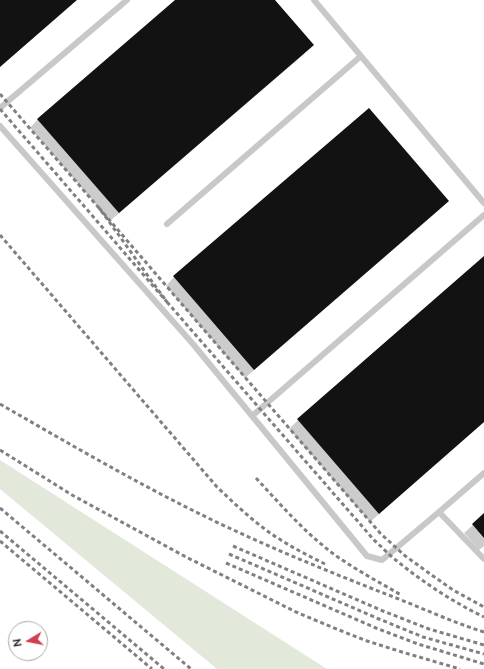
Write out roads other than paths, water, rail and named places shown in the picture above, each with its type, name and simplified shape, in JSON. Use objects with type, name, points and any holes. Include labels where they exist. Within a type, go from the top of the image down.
[{"type":"lane","points":[[0,108],[126,0]]},
{"type":"lane","points":[[314,0],[484,203]]},
{"type":"lane","points":[[167,224],[361,56]]},
{"type":"lane","points":[[0,126],[193,344],[367,556],[382,560],[484,473]]},
{"type":"lane","points":[[252,416],[484,215]]},
{"type":"lane","points":[[439,512],[484,559]]},
{"type":"railway","points":[[0,94],[99,208]]},
{"type":"railway","points":[[0,109],[167,302],[99,208],[380,533],[404,555],[433,576],[453,590],[484,607]]},
{"type":"railway","points":[[0,235],[217,487],[266,530],[289,545],[325,564]]},
{"type":"railway","points":[[167,302],[374,540],[394,559],[428,584],[461,605],[484,617]]},
{"type":"railway","points":[[0,404],[125,475],[225,526],[319,567],[484,632]]},
{"type":"railway","points":[[0,450],[72,495],[186,557],[296,612],[367,641],[460,669]]},
{"type":"railway","points":[[256,478],[294,518],[335,555],[401,595]]},
{"type":"railway","points":[[0,508],[191,669]]},
{"type":"railway","points":[[0,531],[164,669]]},
{"type":"railway","points":[[0,541],[152,669]]},
{"type":"railway","points":[[233,546],[383,611],[429,629],[484,645]]},
{"type":"railway","points":[[229,554],[423,637],[484,654]]},
{"type":"railway","points":[[226,563],[376,628],[418,644],[484,664]]}]
